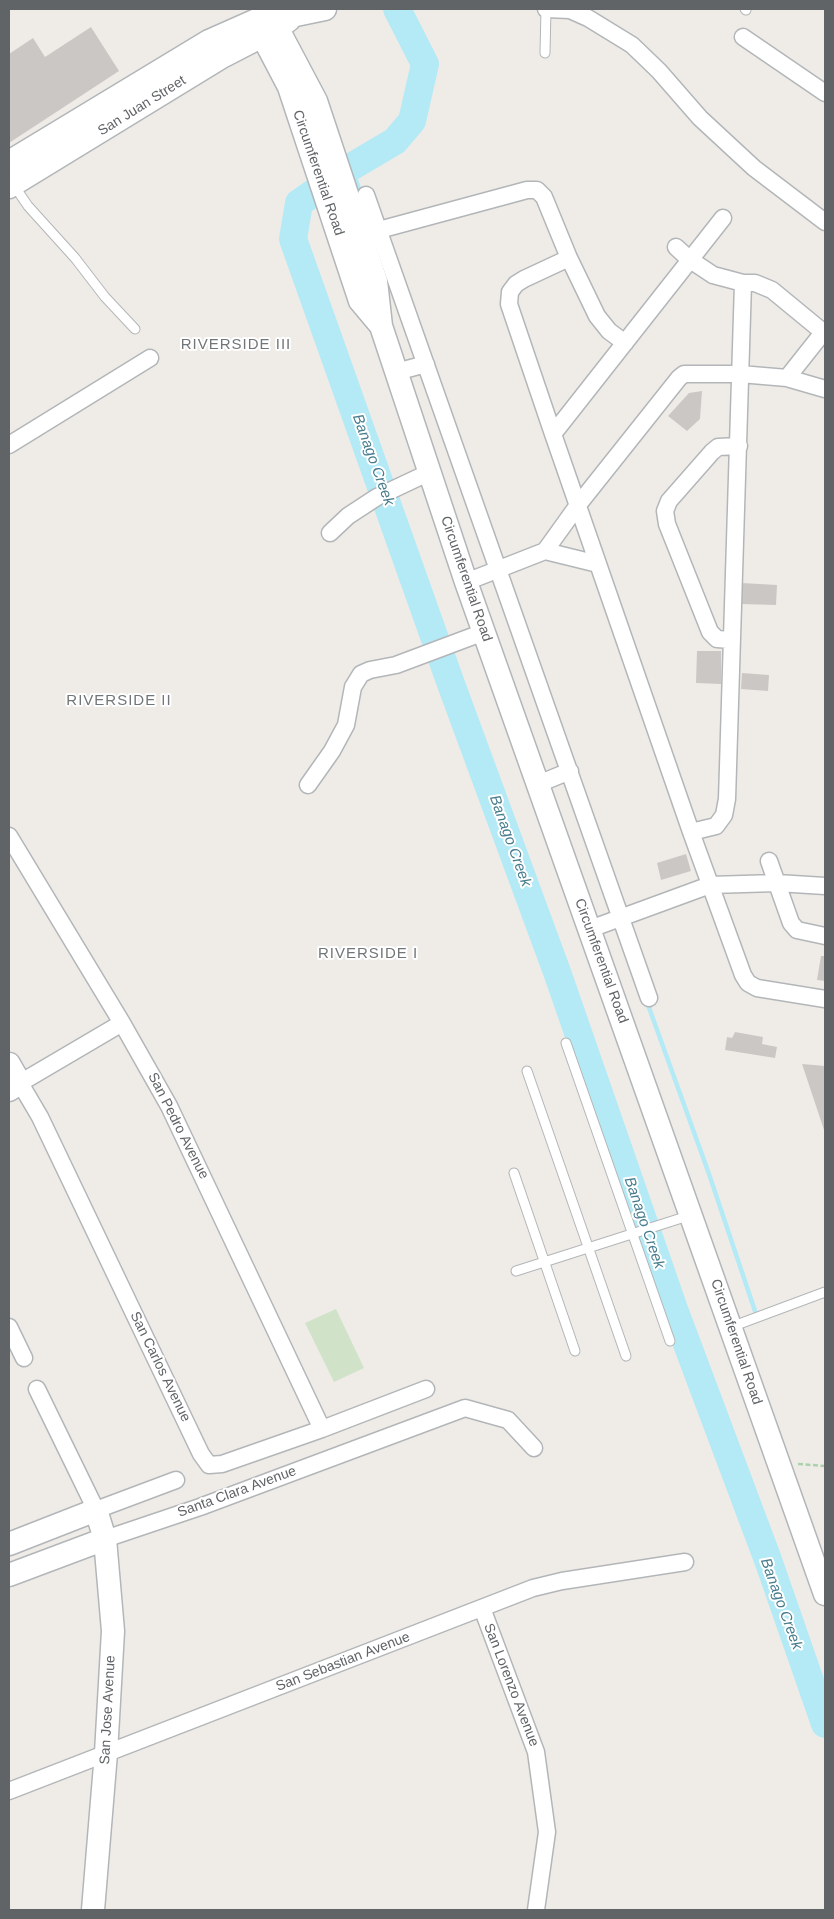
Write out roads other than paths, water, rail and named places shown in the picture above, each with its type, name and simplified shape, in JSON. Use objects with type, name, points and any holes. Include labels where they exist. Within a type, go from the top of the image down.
[{"type":"main road","points":[[268,19],[325,9]]},
{"type":"main road","name":"Circumferential Road","points":[[268,19],[289,87],[351,208],[376,281],[381,326],[414,367],[430,472],[487,573],[484,632],[558,776],[609,921],[692,1215],[825,1594]]},
{"type":"main road","name":"San Juan Street","points":[[9,162],[209,41],[268,19]]},
{"type":"main road","name":"San Juan Street","points":[[10,183],[220,58],[268,19]]},
{"type":"main road","name":"San Carlos Avenue","points":[[9,1064],[15,1086]]},
{"type":"main road","points":[[9,1544],[96,1510]]},
{"type":"main road","name":"San Jose Avenue","points":[[92,1910],[106,1753],[113,1631],[105,1539],[96,1510]]},
{"type":"main road","name":"Santa Clara Avenue","points":[[9,1575],[105,1539]]},
{"type":"street","points":[[546,9],[570,10],[588,18],[632,45],[659,71],[700,118],[754,168],[825,222]]},
{"type":"street","points":[[743,37],[825,93]]},
{"type":"street","points":[[379,230],[527,190],[538,190],[544,197],[569,258],[602,324],[625,343]]},
{"type":"street","points":[[351,208],[379,230],[414,367],[609,921],[649,998]]},
{"type":"street","points":[[553,434],[723,218]]},
{"type":"street","points":[[676,246],[689,259],[713,275],[744,283],[755,283],[772,290],[824,331],[787,378]]},
{"type":"street","points":[[569,258],[524,279],[516,284],[510,292],[509,304],[553,434],[691,832],[743,975],[748,983],[757,988],[825,999]]},
{"type":"street","points":[[691,832],[716,826],[724,815],[727,799],[744,283]]},
{"type":"street","points":[[9,445],[150,358]]},
{"type":"street","points":[[487,573],[545,551],[578,505],[684,374],[740,374],[787,378],[825,389]]},
{"type":"street","points":[[731,640],[717,639],[710,632],[667,524],[665,511],[669,502],[712,452],[718,447],[739,446]]},
{"type":"street","points":[[330,533],[348,516],[384,493],[430,472]]},
{"type":"street","points":[[545,551],[598,564]]},
{"type":"street","points":[[308,785],[332,752],[346,725],[353,688],[362,674],[396,665],[484,632]]},
{"type":"street","name":"San Pedro Avenue","points":[[9,836],[146,1064],[186,1141],[322,1429]]},
{"type":"street","points":[[769,861],[791,923],[798,930],[825,936]]},
{"type":"street","points":[[609,921],[710,885],[777,883],[825,886]]},
{"type":"street","points":[[15,1086],[122,1022]]},
{"type":"street","name":"San Carlos Avenue","points":[[15,1086],[40,1117],[208,1464],[222,1464],[426,1390]]},
{"type":"street","points":[[9,1327],[24,1358]]},
{"type":"street","points":[[37,1389],[96,1510],[176,1480]]},
{"type":"street","name":"Santa Clara Avenue","points":[[105,1539],[465,1408],[508,1420],[534,1448]]},
{"type":"street","name":"San Sebastian Avenue","points":[[9,1791],[533,1588],[562,1581],[685,1562]]},
{"type":"street","name":"San Lorenzo Avenue","points":[[482,1608],[536,1752],[547,1832],[536,1910]]},
{"type":"lane","points":[[545,53],[546,9]]},
{"type":"lane","points":[[10,183],[75,258],[105,298],[135,329]]},
{"type":"lane","points":[[566,1044],[636,1232],[670,1341]]},
{"type":"lane","points":[[527,1071],[626,1356]]},
{"type":"lane","points":[[514,1173],[575,1351]]},
{"type":"lane","points":[[516,1271],[692,1215]]},
{"type":"lane","points":[[731,1327],[825,1292]]},
{"type":"waterway","name":"Banago Creek","points":[[397,9],[425,64],[412,121],[395,141],[351,167],[299,203],[293,239],[451,684],[557,972],[675,1312],[768,1560],[825,1724]]},
{"type":"waterway","points":[[351,167],[362,196]]},
{"type":"waterway","points":[[647,1002],[709,1174],[756,1314]]},
{"type":"district","name":"RIVERSIDE III","points":[[236,345]]},
{"type":"district","name":"RIVERSIDE II","points":[[119,701]]},
{"type":"district","name":"RIVERSIDE I","points":[[368,954]]}]
